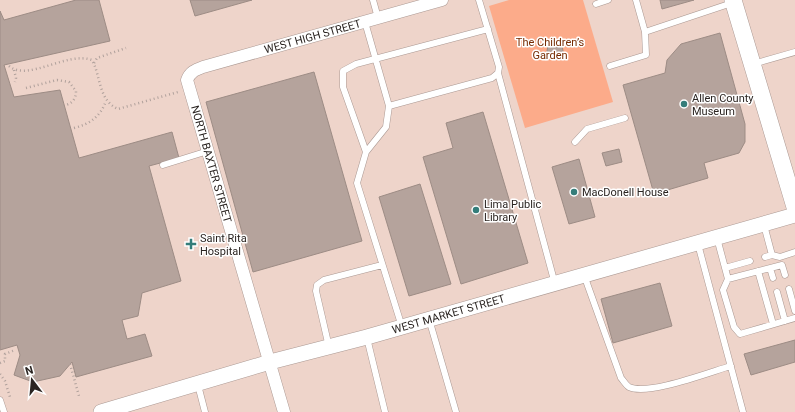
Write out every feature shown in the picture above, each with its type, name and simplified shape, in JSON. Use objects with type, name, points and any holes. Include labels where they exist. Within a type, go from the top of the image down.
[{"type":"main road","points":[[733,1],[795,208]]},
{"type":"street","name":"WEST HIGH STREET","points":[[187,80],[191,72],[203,67],[442,0]]},
{"type":"street","name":"NORTH BAXTER STREET","points":[[187,80],[284,412]]},
{"type":"street","name":"WEST MARKET STREET","points":[[101,412],[198,385],[270,362],[367,337],[795,215]]},
{"type":"lane","points":[[374,0],[378,18]]},
{"type":"lane","points":[[479,0],[499,67],[498,73],[512,128],[555,284]]},
{"type":"lane","points":[[596,4],[608,0]]},
{"type":"lane","points":[[610,66],[646,55],[644,32],[636,0]]},
{"type":"lane","points":[[644,32],[733,1]]},
{"type":"lane","points":[[365,22],[389,106],[386,127],[366,152],[357,183],[402,327]]},
{"type":"lane","points":[[366,152],[343,87],[342,76],[347,68],[488,29]]},
{"type":"lane","points":[[751,65],[795,52]]},
{"type":"lane","points":[[389,106],[477,83],[492,78],[498,73]]},
{"type":"lane","points":[[575,142],[587,129],[625,118]]},
{"type":"lane","points":[[162,165],[208,151]]},
{"type":"lane","points":[[764,225],[772,255]]},
{"type":"lane","points":[[717,238],[728,279],[723,290],[734,327],[740,334],[795,318]]},
{"type":"lane","points":[[698,243],[743,412]]},
{"type":"lane","points":[[765,257],[772,255],[780,257],[795,252]]},
{"type":"lane","points":[[780,257],[785,275]]},
{"type":"lane","points":[[725,268],[750,261]]},
{"type":"lane","points":[[728,279],[782,264]]},
{"type":"lane","points":[[329,347],[316,291],[317,285],[324,280],[382,265]]},
{"type":"lane","points":[[770,268],[773,278]]},
{"type":"lane","points":[[758,271],[773,324]]},
{"type":"lane","points":[[584,276],[621,378],[629,387],[644,389],[679,382],[731,366]]},
{"type":"lane","points":[[789,289],[794,302],[795,311]]},
{"type":"lane","points":[[777,292],[785,321]]},
{"type":"lane","points":[[429,319],[456,412]]},
{"type":"lane","points":[[367,337],[385,412]]},
{"type":"lane","points":[[198,385],[205,412]]},
{"type":"lane","points":[[0,400],[4,412]]},
{"type":"path","points":[[94,64],[97,58],[126,48]]},
{"type":"path","points":[[9,66],[17,71],[33,69],[74,58],[85,57],[92,60],[94,64],[106,101],[118,109],[178,92]]},
{"type":"path","points":[[14,70],[16,78],[14,82]]},
{"type":"path","points":[[26,88],[57,80],[69,82],[76,91],[76,97],[73,101],[66,105]]},
{"type":"path","points":[[74,128],[88,124],[95,119],[106,101]]},
{"type":"path","points":[[0,363],[6,361],[5,354],[15,350]]},
{"type":"path","points":[[70,364],[79,396]]},
{"type":"path","points":[[0,374],[5,381],[11,399]]},
{"type":"shaded area","points":[[0,0],[795,0],[795,412],[0,412]]},
{"type":"green space","name":"The Children’s Garden","points":[[509,0],[583,0],[613,102],[525,128],[489,6]]},
{"type":"building","points":[[76,0],[99,0],[110,41],[4,65],[14,97],[60,90],[79,158],[172,132],[179,158],[149,166],[181,281],[142,293],[138,316],[122,320],[127,339],[145,334],[152,356],[76,377],[72,362],[60,376],[33,382],[14,375],[20,355],[17,345],[0,350],[0,11],[4,20]]},
{"type":"building","points":[[190,0],[252,0],[195,16]]},
{"type":"building","points":[[660,0],[694,0],[662,9]]},
{"type":"building","name":"Allen County Museum","points":[[720,33],[745,124],[745,142],[739,153],[704,163],[708,178],[654,194],[623,85],[665,73],[667,60],[681,44]]},
{"type":"building","points":[[555,43],[561,45],[563,51],[561,57],[555,59],[549,57],[547,51],[549,45]]},
{"type":"building","points":[[314,72],[362,241],[253,272],[206,102]]},
{"type":"building","name":"Lima Public Library","points":[[483,112],[528,263],[461,284],[423,157],[453,148],[446,123]]},
{"type":"building","points":[[619,149],[622,162],[606,166],[602,153]]},
{"type":"building","name":"MacDonell House","points":[[579,159],[595,217],[569,224],[552,167]]},
{"type":"building","points":[[420,184],[451,284],[409,296],[379,197]]},
{"type":"building","points":[[660,283],[672,326],[613,343],[601,299]]},
{"type":"building","points":[[795,340],[795,362],[751,375],[744,354]]},
{"type":"place","name":"Allen County Museum","points":[[684,104]]},
{"type":"place","name":"MacDonell House","points":[[574,192]]},
{"type":"place","name":"Lima Public Library","points":[[476,210]]},
{"type":"place","name":"Saint Rita Hospital","points":[[191,244]]}]
